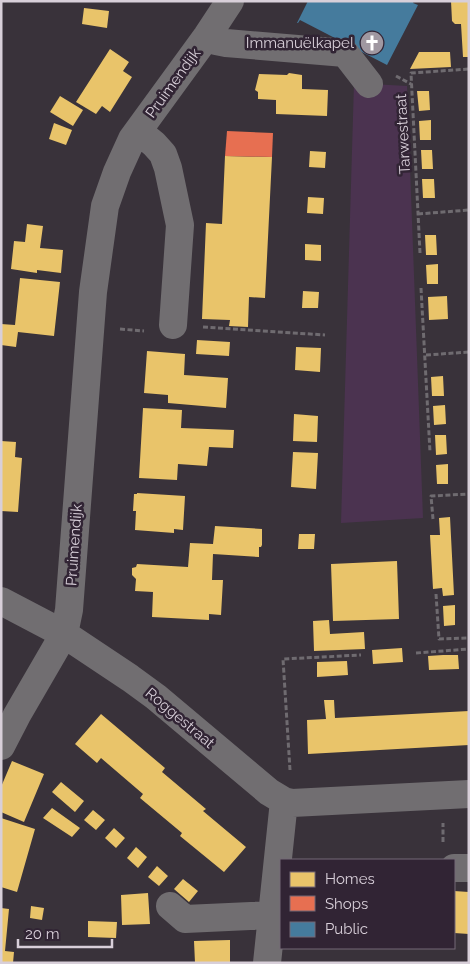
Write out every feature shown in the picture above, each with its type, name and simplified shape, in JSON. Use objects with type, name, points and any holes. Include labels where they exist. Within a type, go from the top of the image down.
[{"type":"street","name":"Pruimendijk","points":[[1,746],[64,634],[70,610],[93,292],[105,206],[117,172],[138,131],[230,1]]},
{"type":"street","name":"Pruimendijk","points":[[207,36],[216,41],[226,43],[345,53],[369,84]]},
{"type":"street","name":"Pruimendijk","points":[[138,131],[154,144],[162,154],[168,168],[180,226],[172,325]]},
{"type":"street","name":"Roggestraat","points":[[1,601],[64,634],[156,697],[255,781],[288,802]]},
{"type":"street","points":[[283,859],[288,802],[469,794]]},
{"type":"street","points":[[455,868],[469,868]]},
{"type":"street","points":[[267,963],[271,915],[280,874]]},
{"type":"street","points":[[170,906],[185,919],[271,915]]},
{"type":"path","name":"Tarwestraat","points":[[420,253],[411,73],[469,69]]},
{"type":"path","points":[[418,214],[469,210]]},
{"type":"path","points":[[422,288],[430,452]]},
{"type":"path","points":[[91,328],[161,332],[172,325],[325,335]]},
{"type":"path","points":[[426,356],[469,352]]},
{"type":"path","points":[[433,519],[431,496],[469,494]]},
{"type":"path","points":[[436,594],[439,639],[469,638]]},
{"type":"path","points":[[416,653],[469,649]]},
{"type":"path","points":[[288,802],[283,659],[361,655]]},
{"type":"shaded area","points":[[354,83],[407,86],[423,518],[341,523]]},
{"type":"building: Homes","points":[[451,1],[469,1],[469,57],[463,57],[461,24],[455,24],[452,21]]},
{"type":"building: Homes","points":[[84,8],[109,11],[107,28],[82,24]]},
{"type":"building: Homes","points":[[110,49],[129,62],[123,71],[132,77],[110,112],[102,106],[96,114],[76,102]]},
{"type":"building: Homes","points":[[419,52],[450,52],[451,67],[410,69]]},
{"type":"building: Homes","points":[[289,73],[302,75],[302,89],[328,90],[327,116],[276,114],[276,100],[258,99],[258,92],[255,90],[259,74],[287,75]]},
{"type":"building: Homes","points":[[417,91],[429,91],[430,110],[419,111]]},
{"type":"building: Homes","points":[[60,96],[83,110],[73,126],[50,112]]},
{"type":"building: Homes","points":[[431,120],[431,140],[420,140],[419,121]]},
{"type":"building: Homes","points":[[54,123],[72,130],[66,145],[49,139]]},
{"type":"building: Homes","points":[[421,150],[432,150],[433,169],[422,169]]},
{"type":"building: Homes","points":[[310,151],[326,152],[325,168],[309,167]]},
{"type":"building: Homes","points":[[225,156],[272,157],[265,298],[249,297],[248,327],[229,326],[230,320],[202,319],[206,223],[222,224]]},
{"type":"building: Homes","points":[[422,179],[434,179],[435,198],[423,198]]},
{"type":"building: Homes","points":[[308,197],[324,198],[323,214],[307,213]]},
{"type":"building: Homes","points":[[27,224],[43,226],[40,248],[63,250],[61,273],[37,270],[37,273],[11,269],[14,241],[25,242]]},
{"type":"building: Homes","points":[[425,235],[436,235],[437,255],[426,255]]},
{"type":"building: Homes","points":[[305,244],[321,245],[321,261],[305,260]]},
{"type":"building: Homes","points":[[438,264],[438,284],[427,284],[426,265]]},
{"type":"building: Homes","points":[[20,278],[60,282],[54,336],[18,332],[16,347],[1,345],[1,324],[15,325]]},
{"type":"building: Homes","points":[[303,291],[319,292],[318,308],[302,308]]},
{"type":"building: Homes","points":[[447,296],[448,319],[429,320],[428,297]]},
{"type":"building: Homes","points":[[197,340],[230,342],[229,356],[196,354]]},
{"type":"building: Homes","points":[[296,347],[321,348],[320,372],[295,370]]},
{"type":"building: Homes","points":[[147,351],[185,354],[184,375],[228,378],[226,408],[168,403],[168,395],[144,393]]},
{"type":"building: Homes","points":[[443,376],[444,396],[432,396],[431,377]]},
{"type":"building: Homes","points":[[445,405],[446,424],[434,425],[433,406]]},
{"type":"building: Homes","points":[[143,408],[182,410],[181,428],[234,430],[233,448],[209,447],[207,466],[178,464],[177,480],[139,478]]},
{"type":"building: Homes","points":[[294,414],[318,416],[317,442],[293,441]]},
{"type":"building: Homes","points":[[435,435],[446,435],[447,454],[436,455]]},
{"type":"building: Homes","points":[[1,441],[16,442],[15,457],[22,458],[18,512],[1,511]]},
{"type":"building: Homes","points":[[293,452],[318,453],[316,489],[291,487]]},
{"type":"building: Homes","points":[[448,464],[448,484],[437,484],[436,465]]},
{"type":"building: Homes","points":[[134,494],[185,496],[183,530],[174,529],[174,533],[135,530],[136,511],[133,511]]},
{"type":"building: Homes","points":[[450,517],[454,595],[443,596],[442,588],[433,589],[430,535],[440,535],[439,518]]},
{"type":"building: Homes","points":[[215,526],[262,529],[262,545],[259,547],[259,557],[213,554],[212,580],[223,580],[221,615],[209,614],[209,620],[152,617],[153,592],[135,591],[136,579],[132,575],[132,568],[136,567],[137,564],[188,567],[190,543],[213,544]]},
{"type":"building: Homes","points":[[299,534],[315,534],[314,549],[298,549]]},
{"type":"building: Homes","points":[[397,561],[399,619],[333,621],[331,564]]},
{"type":"building: Homes","points":[[455,605],[455,625],[444,626],[443,606]]},
{"type":"building: Homes","points":[[329,620],[330,634],[364,632],[365,649],[314,651],[313,621]]},
{"type":"building: Homes","points":[[402,648],[403,662],[373,664],[372,650]]},
{"type":"building: Homes","points":[[458,655],[459,669],[429,670],[428,656]]},
{"type":"building: Homes","points":[[347,661],[348,675],[317,677],[317,662]]},
{"type":"building: Homes","points":[[324,700],[334,700],[335,718],[469,711],[469,745],[308,754],[307,720],[326,719]]},
{"type":"building: Homes","points":[[101,714],[165,768],[162,772],[206,809],[203,811],[246,847],[224,872],[180,836],[182,833],[140,798],[143,794],[101,758],[97,763],[75,744]]},
{"type":"building: Homes","points":[[12,761],[44,774],[24,822],[1,812],[1,787]]},
{"type":"building: Homes","points":[[61,782],[84,801],[75,812],[52,792]]},
{"type":"building: Homes","points":[[52,808],[80,828],[72,837],[43,818]]},
{"type":"building: Homes","points":[[93,810],[105,820],[96,830],[84,820]]},
{"type":"building: Homes","points":[[1,818],[35,829],[17,892],[1,887]]},
{"type":"building: Homes","points":[[114,828],[125,838],[116,848],[105,838]]},
{"type":"building: Homes","points":[[136,847],[147,857],[138,868],[127,858]]},
{"type":"building: Homes","points":[[157,866],[168,876],[159,886],[148,877]]},
{"type":"building: Homes","points":[[183,879],[198,891],[189,902],[174,889]]},
{"type":"building: Homes","points":[[455,891],[469,892],[469,934],[455,933]]},
{"type":"building: Homes","points":[[148,893],[150,924],[122,925],[121,895]]},
{"type":"building: Homes","points":[[31,906],[44,908],[42,920],[30,918]]},
{"type":"building: Homes","points":[[1,908],[9,909],[5,951],[14,952],[13,963],[1,963]]},
{"type":"building: Homes","points":[[88,921],[117,922],[116,938],[88,937]]},
{"type":"building: Homes","points":[[230,940],[230,963],[195,963],[194,941]]},
{"type":"building: Shops","points":[[227,131],[273,133],[272,157],[225,156]]},
{"type":"building: Public","name":"Immanuëlkapel","points":[[308,1],[414,1],[413,3],[418,5],[387,65],[300,20],[297,23]]},
{"type":"place","name":"Immanuëlkapel","points":[[372,43]]}]
